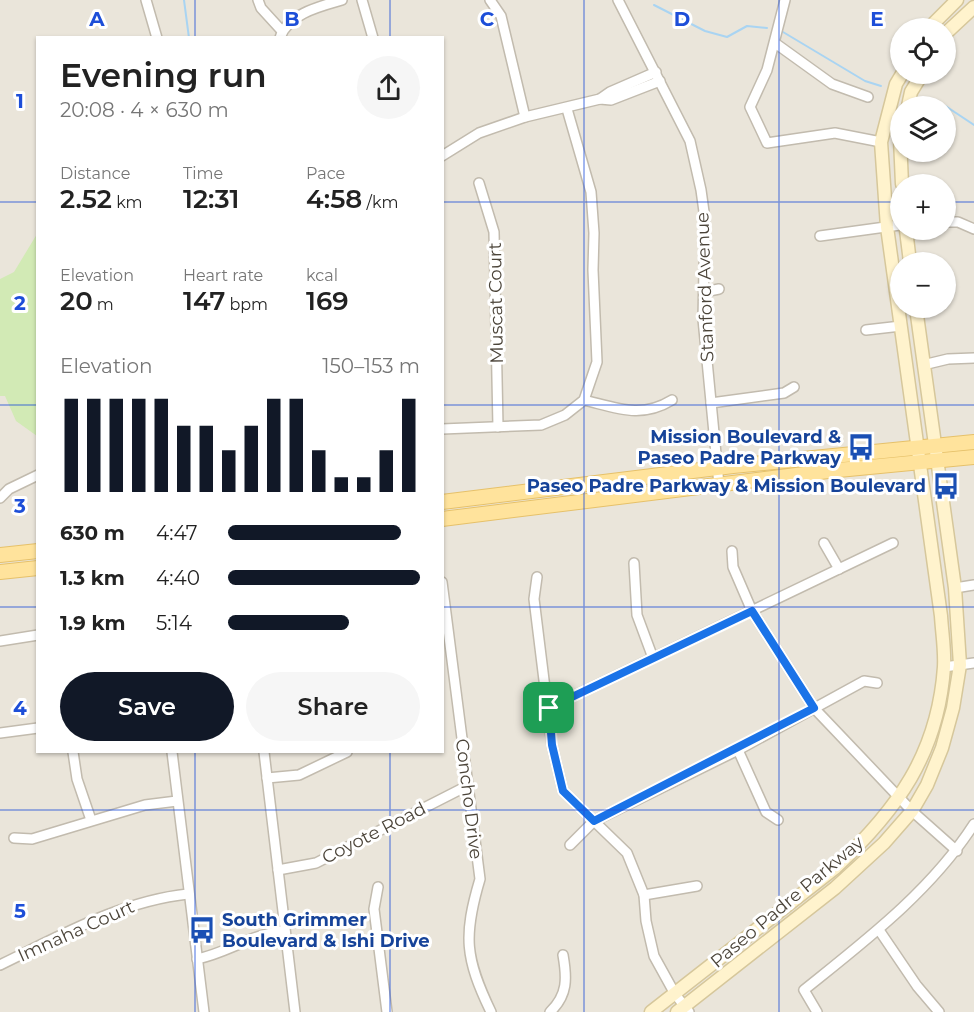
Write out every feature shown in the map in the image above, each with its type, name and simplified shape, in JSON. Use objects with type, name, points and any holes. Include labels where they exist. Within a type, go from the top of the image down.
[{"type":"main road","points":[[939,18],[957,0]]},
{"type":"main road","points":[[956,23],[974,6]]},
{"type":"main road","name":"Paseo Padre Parkway","points":[[651,1012],[835,868],[860,844],[900,798],[921,764],[932,736],[944,667],[938,591],[887,227],[881,142],[896,84]]},
{"type":"main road","name":"Paseo Padre Parkway","points":[[683,1010],[835,888],[884,843],[912,811],[927,785],[942,748],[953,708],[960,665],[955,588],[917,318]]},
{"type":"main road","points":[[444,502],[718,468],[974,442]]},
{"type":"main road","points":[[444,519],[920,461],[974,457]]},
{"type":"main road","points":[[0,555],[36,551]]},
{"type":"main road","points":[[0,572],[36,568]]},
{"type":"street","points":[[146,0],[156,36]]},
{"type":"street","points":[[258,0],[261,8],[281,34],[310,9],[342,0]]},
{"type":"street","points":[[362,0],[372,36]]},
{"type":"street","points":[[490,0],[501,16],[525,117]]},
{"type":"street","name":"Stanford Avenue","points":[[618,0],[690,141],[701,190],[705,219],[703,319],[719,485]]},
{"type":"street","points":[[785,0],[775,43],[750,107],[767,143],[835,133],[881,142]]},
{"type":"street","points":[[775,43],[832,84],[868,97]]},
{"type":"street","points":[[444,155],[479,133],[525,117],[600,99],[611,100],[658,76]]},
{"type":"street","points":[[444,429],[541,426],[565,415],[584,400],[597,362],[592,270],[594,233],[591,192],[567,108]]},
{"type":"street","name":"Muscat Court","points":[[479,183],[494,232],[498,427]]},
{"type":"street","points":[[956,222],[974,229]]},
{"type":"street","points":[[820,236],[890,227]]},
{"type":"street","points":[[704,292],[719,289]]},
{"type":"street","points":[[866,330],[901,326]]},
{"type":"street","points":[[923,365],[948,359],[974,358]]},
{"type":"street","points":[[711,403],[784,393],[794,387]]},
{"type":"street","points":[[584,400],[637,413],[661,407],[672,400]]},
{"type":"street","points":[[0,498],[9,489],[36,476]]},
{"type":"street","points":[[824,543],[839,569]]},
{"type":"street","points":[[549,708],[893,543]]},
{"type":"street","points":[[732,551],[733,567],[752,611],[814,708],[912,811],[957,851]]},
{"type":"street","points":[[634,563],[637,615],[653,658]]},
{"type":"street","points":[[537,577],[534,599],[552,745],[563,791],[627,853],[644,895],[646,921],[654,956],[683,1010]]},
{"type":"street","points":[[955,588],[974,585]]},
{"type":"street","name":"Concho Drive","points":[[444,590],[480,879],[468,917],[469,951],[476,981],[491,1012]]},
{"type":"street","points":[[0,641],[36,635]]},
{"type":"street","points":[[944,667],[974,663]]},
{"type":"street","points":[[570,845],[594,821],[738,750],[864,681],[877,683]]},
{"type":"street","points":[[0,734],[36,728]]},
{"type":"street","points":[[738,750],[766,812],[778,820]]},
{"type":"street","points":[[73,753],[77,779],[91,820]]},
{"type":"street","points":[[172,753],[204,1012]]},
{"type":"street","points":[[264,753],[283,931],[295,1012]]},
{"type":"street","points":[[267,778],[298,775],[345,753]]},
{"type":"street","name":"Coyote Road","points":[[278,870],[315,863],[467,786]]},
{"type":"street","points":[[14,838],[32,839],[145,805],[177,801]]},
{"type":"street","points":[[817,1012],[804,990],[879,930],[957,851],[974,824]]},
{"type":"street","points":[[644,895],[697,886]]},
{"type":"street","points":[[378,887],[374,909],[387,1012]]},
{"type":"street","name":"Imnaha Court","points":[[0,965],[98,919],[143,902],[188,894]]},
{"type":"street","points":[[879,930],[917,986],[939,1012]]},
{"type":"street","points":[[197,959],[217,954],[258,935],[283,931]]},
{"type":"street","points":[[550,1012],[565,992],[566,975],[562,955]]},
{"type":"shaded area","points":[[0,0],[974,0],[974,1012],[0,1012]]},
{"type":"green space","points":[[36,236],[36,435],[16,421],[5,396],[0,396],[0,279],[14,272]]},
{"type":"waterway","points":[[184,0],[189,36]]},
{"type":"waterway","points":[[654,5],[705,31],[727,37],[747,26],[767,28]]},
{"type":"waterway","points":[[783,32],[865,81],[881,86]]},
{"type":"waterway","points":[[956,113],[974,125]]},
{"type":"place","name":"Mission Boulevard & Paseo Padre Parkway","points":[[861,447]]},
{"type":"place","name":"Paseo Padre Parkway & Mission Boulevard","points":[[946,486]]},
{"type":"place","name":"South Grimmer Boulevard & Ishi Drive","points":[[202,930]]},
{"type":"route","points":[[752,611],[814,708],[738,750],[594,821],[563,791],[552,745],[549,708],[752,611]]}]
